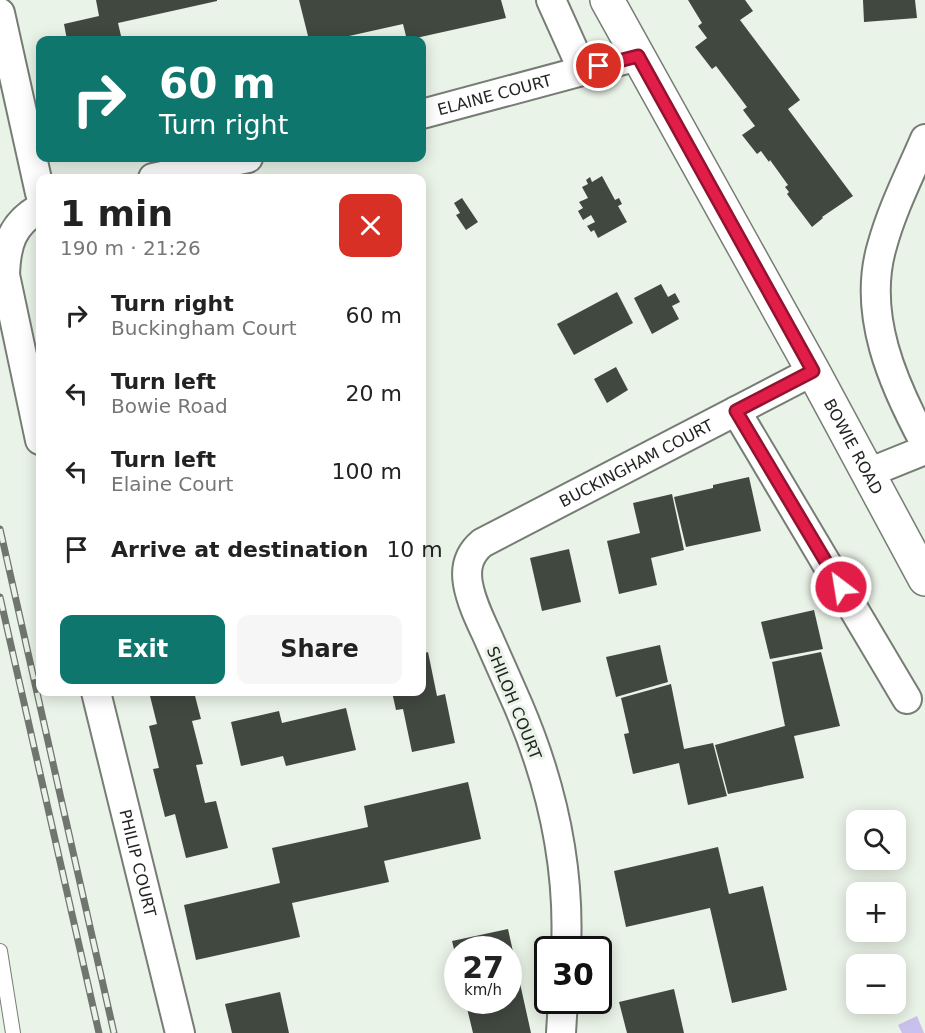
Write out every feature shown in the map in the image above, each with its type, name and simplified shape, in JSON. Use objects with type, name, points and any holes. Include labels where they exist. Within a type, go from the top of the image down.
[{"type":"street","points":[[552,0],[583,71]]},
{"type":"street","name":"BOWIE ROAD","points":[[608,0],[925,579]]},
{"type":"street","points":[[0,13],[36,175]]},
{"type":"street","name":"ELAINE COURT","points":[[426,113],[638,56]]},
{"type":"street","points":[[925,139],[881,247],[875,285],[880,327],[890,368],[925,443]]},
{"type":"street","points":[[172,174],[229,162]]},
{"type":"street","points":[[36,211],[24,220],[11,237],[5,275],[36,421]]},
{"type":"street","name":"BUCKINGHAM COURT","points":[[490,539],[813,371]]},
{"type":"street","points":[[736,411],[907,699]]},
{"type":"street","points":[[868,473],[925,450]]},
{"type":"street","name":"SHILOH COURT","points":[[490,539],[473,550],[466,568],[467,581],[479,618],[531,735],[560,843],[565,881],[566,936]]},
{"type":"street","name":"PHILIP COURT","points":[[97,696],[180,1033]]},
{"type":"street","points":[[561,1033],[562,1014]]},
{"type":"lane","points":[[0,951],[5,1011],[13,1033]]},
{"type":"shaded area","points":[[917,1016],[924,1033],[902,1033],[898,1025]]},
{"type":"building","points":[[96,0],[217,0],[118,23],[121,36],[66,36],[64,24],[99,16]]},
{"type":"building","points":[[299,0],[501,0],[506,18],[425,36],[406,36],[403,24],[349,36],[308,36]]},
{"type":"building","points":[[688,0],[745,0],[753,11],[740,20],[800,100],[788,109],[853,196],[822,217],[812,227],[787,194],[789,192],[785,187],[788,185],[770,160],[769,162],[761,151],[757,154],[742,135],[755,126],[743,110],[747,107],[716,66],[712,69],[695,47],[707,38],[698,26],[702,23]]},
{"type":"building","points":[[863,0],[915,0],[917,18],[864,22]]},
{"type":"building","points":[[602,176],[615,200],[619,198],[622,204],[618,206],[627,222],[598,238],[594,230],[591,232],[587,226],[595,222],[591,215],[583,220],[578,211],[583,208],[579,202],[588,198],[582,187],[588,184],[586,180],[590,177],[592,182]]},
{"type":"building","points":[[462,198],[478,222],[466,230],[456,215],[460,213],[454,203]]},
{"type":"building","points":[[661,284],[668,297],[675,293],[680,302],[672,306],[679,319],[652,334],[634,298]]},
{"type":"building","points":[[617,292],[633,323],[574,355],[557,324]]},
{"type":"building","points":[[616,367],[628,390],[607,403],[594,379]]},
{"type":"building","points":[[749,477],[761,531],[686,547],[674,497]]},
{"type":"building","points":[[672,494],[684,550],[651,558],[657,585],[619,594],[607,541],[640,533],[633,503]]},
{"type":"building","points":[[569,549],[581,602],[542,611],[530,558]]},
{"type":"building","points":[[814,610],[823,649],[770,659],[761,622]]},
{"type":"building","points":[[660,645],[668,682],[616,697],[606,657]]},
{"type":"building","points":[[428,652],[437,696],[445,694],[455,743],[412,752],[403,709],[396,710],[393,696],[426,696],[426,653]]},
{"type":"building","points":[[821,652],[840,726],[794,736],[804,778],[728,794],[715,745],[785,726],[772,662]]},
{"type":"building","points":[[671,684],[684,749],[713,743],[727,796],[688,805],[679,763],[633,774],[624,734],[629,733],[621,698]]},
{"type":"building","points":[[150,696],[195,696],[201,719],[192,721],[203,764],[196,765],[205,803],[216,801],[228,848],[186,858],[175,814],[165,817],[153,769],[159,768],[149,726],[157,724]]},
{"type":"building","points":[[346,708],[356,750],[286,766],[283,756],[241,766],[231,722],[279,711],[282,723]]},
{"type":"building","points":[[468,782],[481,839],[384,861],[389,882],[292,903],[300,937],[196,960],[184,905],[280,883],[272,848],[368,827],[364,806]]},
{"type":"building","points":[[718,847],[729,894],[763,886],[787,990],[732,1003],[710,908],[626,927],[614,871]]},
{"type":"building","points":[[508,929],[510,936],[475,936]]},
{"type":"building","points":[[674,989],[684,1033],[627,1033],[619,1002]]},
{"type":"building","points":[[280,992],[289,1033],[232,1033],[225,1004]]},
{"type":"building","points":[[522,992],[531,1033],[473,1033],[468,1014],[522,1014]]},
{"type":"railway","points":[[0,529],[36,688]]},
{"type":"railway","points":[[0,597],[99,1033]]},
{"type":"railway","points":[[38,696],[114,1033]]},
{"type":"route","points":[[599,66],[638,56],[813,371],[736,411],[841,587]]}]
